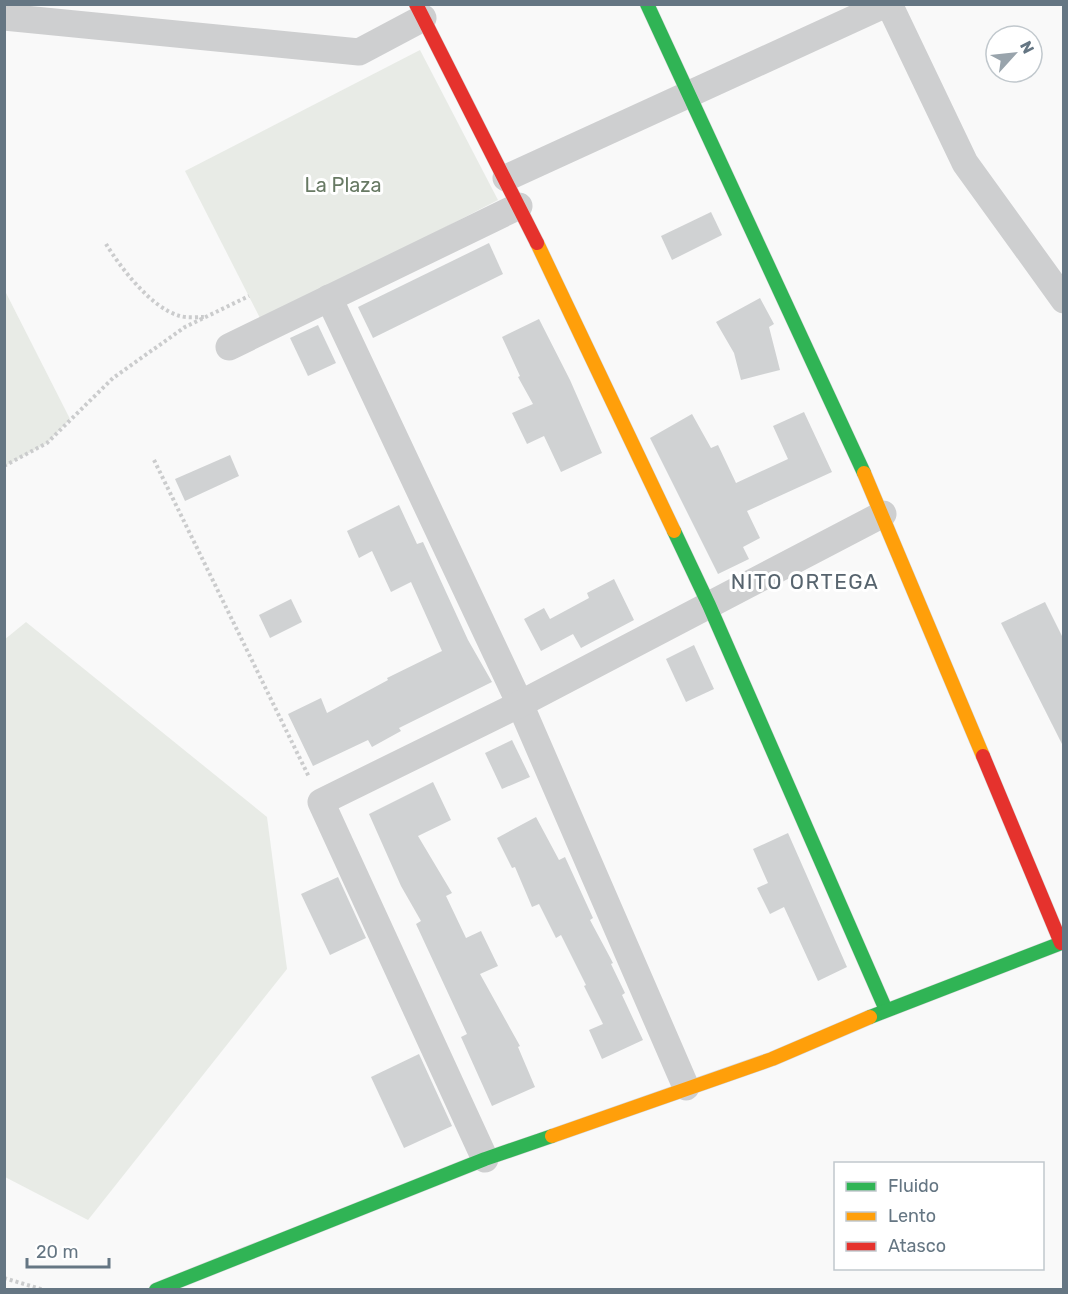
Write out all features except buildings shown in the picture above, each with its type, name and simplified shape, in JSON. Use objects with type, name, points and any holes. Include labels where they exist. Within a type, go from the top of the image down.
[{"type":"street","points":[[156,1290],[485,1159],[686,1087],[772,1059],[886,1010],[1062,942],[883,514],[647,4]]},
{"type":"street","points":[[506,178],[888,4],[965,163],[1064,300]]},
{"type":"street","points":[[4,17],[57,15],[359,52],[419,11],[506,178],[709,605],[886,1010]]},
{"type":"street","points":[[229,347],[519,206]]},
{"type":"street","points":[[329,298],[520,704],[686,1087]]},
{"type":"street","points":[[485,1159],[321,802],[520,704],[883,514]]},
{"type":"path","points":[[106,244],[125,274],[162,305],[180,316],[208,317]]},
{"type":"path","points":[[4,466],[47,443],[112,378],[185,327],[249,296]]},
{"type":"path","points":[[154,460],[321,802]]},
{"type":"path","points":[[4,1278],[44,1290]]},
{"type":"green space","name":"La Plaza","points":[[420,50],[498,200],[262,322],[185,171]]},
{"type":"green space","points":[[4,289],[70,419],[47,443],[5,466]]},
{"type":"green space","points":[[26,622],[267,817],[287,969],[88,1220],[5,1177],[4,640]]},
{"type":"traffic: fast","points":[[647,4],[864,473]]},
{"type":"traffic: fast","points":[[674,531],[709,605],[886,1010]]},
{"type":"traffic: fast","points":[[870,1017],[1064,942]]},
{"type":"traffic: fast","points":[[156,1290],[485,1159],[552,1136]]},
{"type":"traffic: slow","points":[[537,243],[674,531]]},
{"type":"traffic: slow","points":[[864,473],[983,756]]},
{"type":"traffic: slow","points":[[552,1136],[772,1059],[870,1017]]},
{"type":"traffic: jam","points":[[416,4],[537,243]]},
{"type":"traffic: jam","points":[[983,756],[1061,943]]},
{"type":"district","name":"NITO ORTEGA","points":[[805,582]]}]
